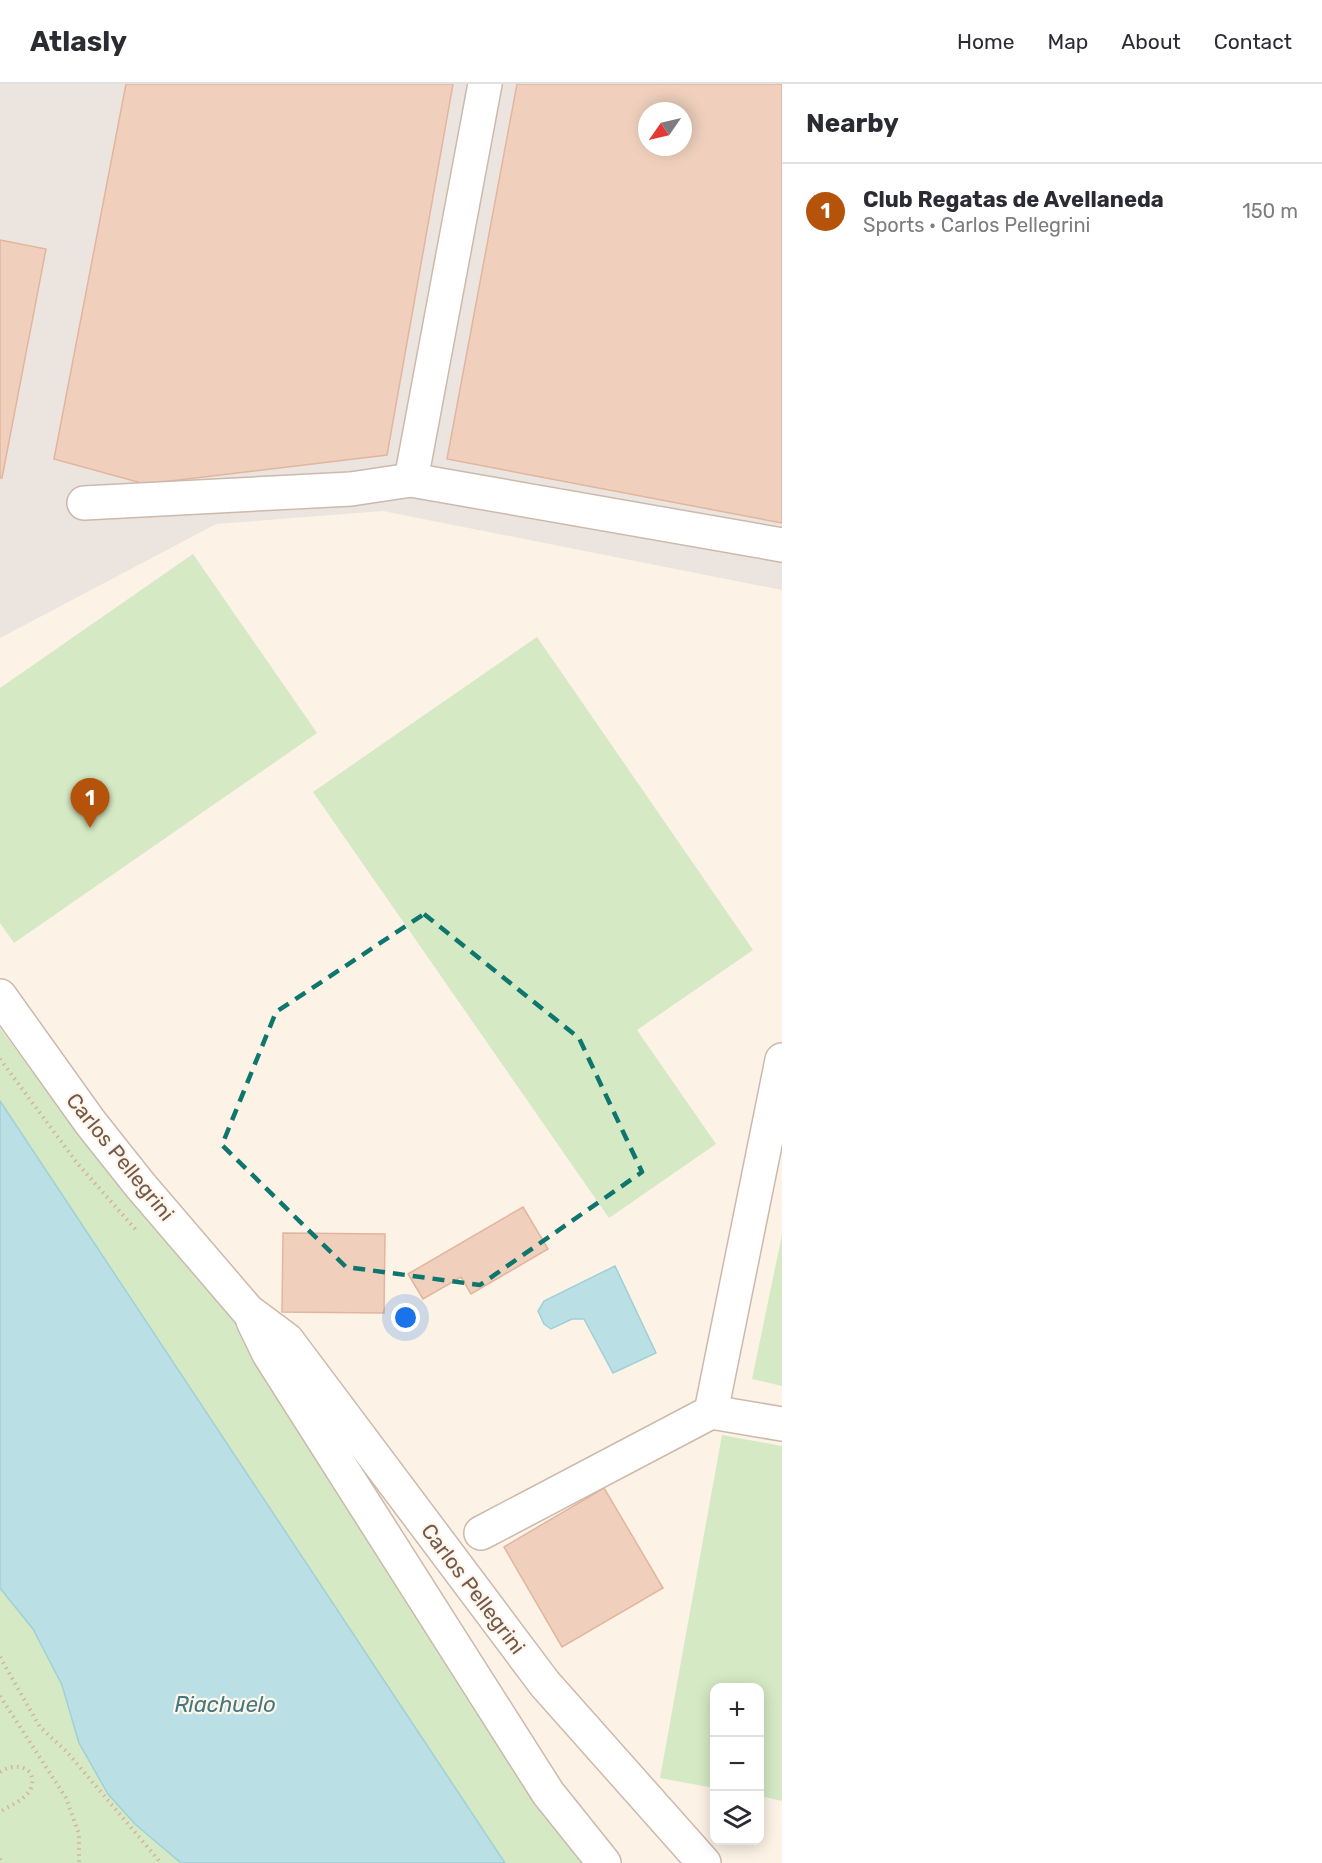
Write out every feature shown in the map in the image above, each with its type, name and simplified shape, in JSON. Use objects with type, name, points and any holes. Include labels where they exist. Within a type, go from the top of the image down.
[{"type":"street","points":[[411,480],[485,84]]},
{"type":"street","points":[[84,503],[351,489],[411,480],[782,545]]},
{"type":"street","name":"Carlos Pellegrini","points":[[0,996],[97,1131],[248,1311],[287,1340],[544,1684],[704,1863]]},
{"type":"street","points":[[711,1412],[782,1059]]},
{"type":"street","name":"Carlos Pellegrini","points":[[248,1311],[269,1354],[548,1793],[604,1863]]},
{"type":"street","points":[[481,1533],[711,1412],[782,1424]]},
{"type":"path","points":[[0,1059],[76,1163],[139,1233]]},
{"type":"path","points":[[0,1657],[40,1727],[67,1752],[161,1863]]},
{"type":"path","points":[[0,1696],[66,1798],[79,1834],[79,1863]]},
{"type":"path","points":[[0,1772],[12,1765],[21,1765],[28,1772],[31,1789],[25,1796],[0,1812]]},
{"type":"path","points":[[0,1859],[3,1863]]},
{"type":"highlighted area","points":[[424,914],[579,1038],[642,1172],[480,1285],[346,1267],[222,1145],[276,1012]]},
{"type":"shaded area","points":[[0,84],[782,84],[782,590],[383,511],[216,524],[0,638]]},
{"type":"green space","points":[[193,554],[317,733],[14,943],[0,923],[0,688]]},
{"type":"green space","points":[[537,637],[753,950],[637,1030],[716,1144],[609,1218],[313,792]]},
{"type":"green space","points":[[0,1028],[94,1155],[237,1316],[593,1863],[505,1863],[0,1101]]},
{"type":"green space","points":[[782,1235],[782,1386],[752,1379]]},
{"type":"green space","points":[[722,1435],[782,1446],[782,1801],[764,1797],[764,1683],[710,1683],[710,1787],[660,1778]]},
{"type":"green space","points":[[0,1588],[33,1629],[62,1685],[79,1743],[135,1824],[181,1863],[0,1863]]},
{"type":"water","name":"Riachuelo","points":[[0,1101],[505,1863],[181,1863],[135,1824],[108,1794],[79,1743],[62,1685],[33,1629],[0,1588]]},
{"type":"water","points":[[615,1266],[656,1353],[613,1373],[584,1319],[572,1319],[551,1329],[544,1324],[538,1311],[544,1301]]},
{"type":"building","points":[[126,84],[453,84],[387,455],[145,484],[54,459]]},
{"type":"building","points":[[517,84],[782,84],[782,523],[447,459]]},
{"type":"building","points":[[0,240],[46,249],[2,478],[0,478]]},
{"type":"building","points":[[523,1207],[548,1249],[471,1294],[461,1277],[423,1299],[408,1274]]},
{"type":"building","points":[[283,1233],[385,1234],[384,1313],[282,1312]]},
{"type":"building","points":[[604,1488],[663,1588],[562,1647],[504,1547]]},
{"type":"place","name":"Club Regatas de Avellaneda","points":[[90,828]]}]
